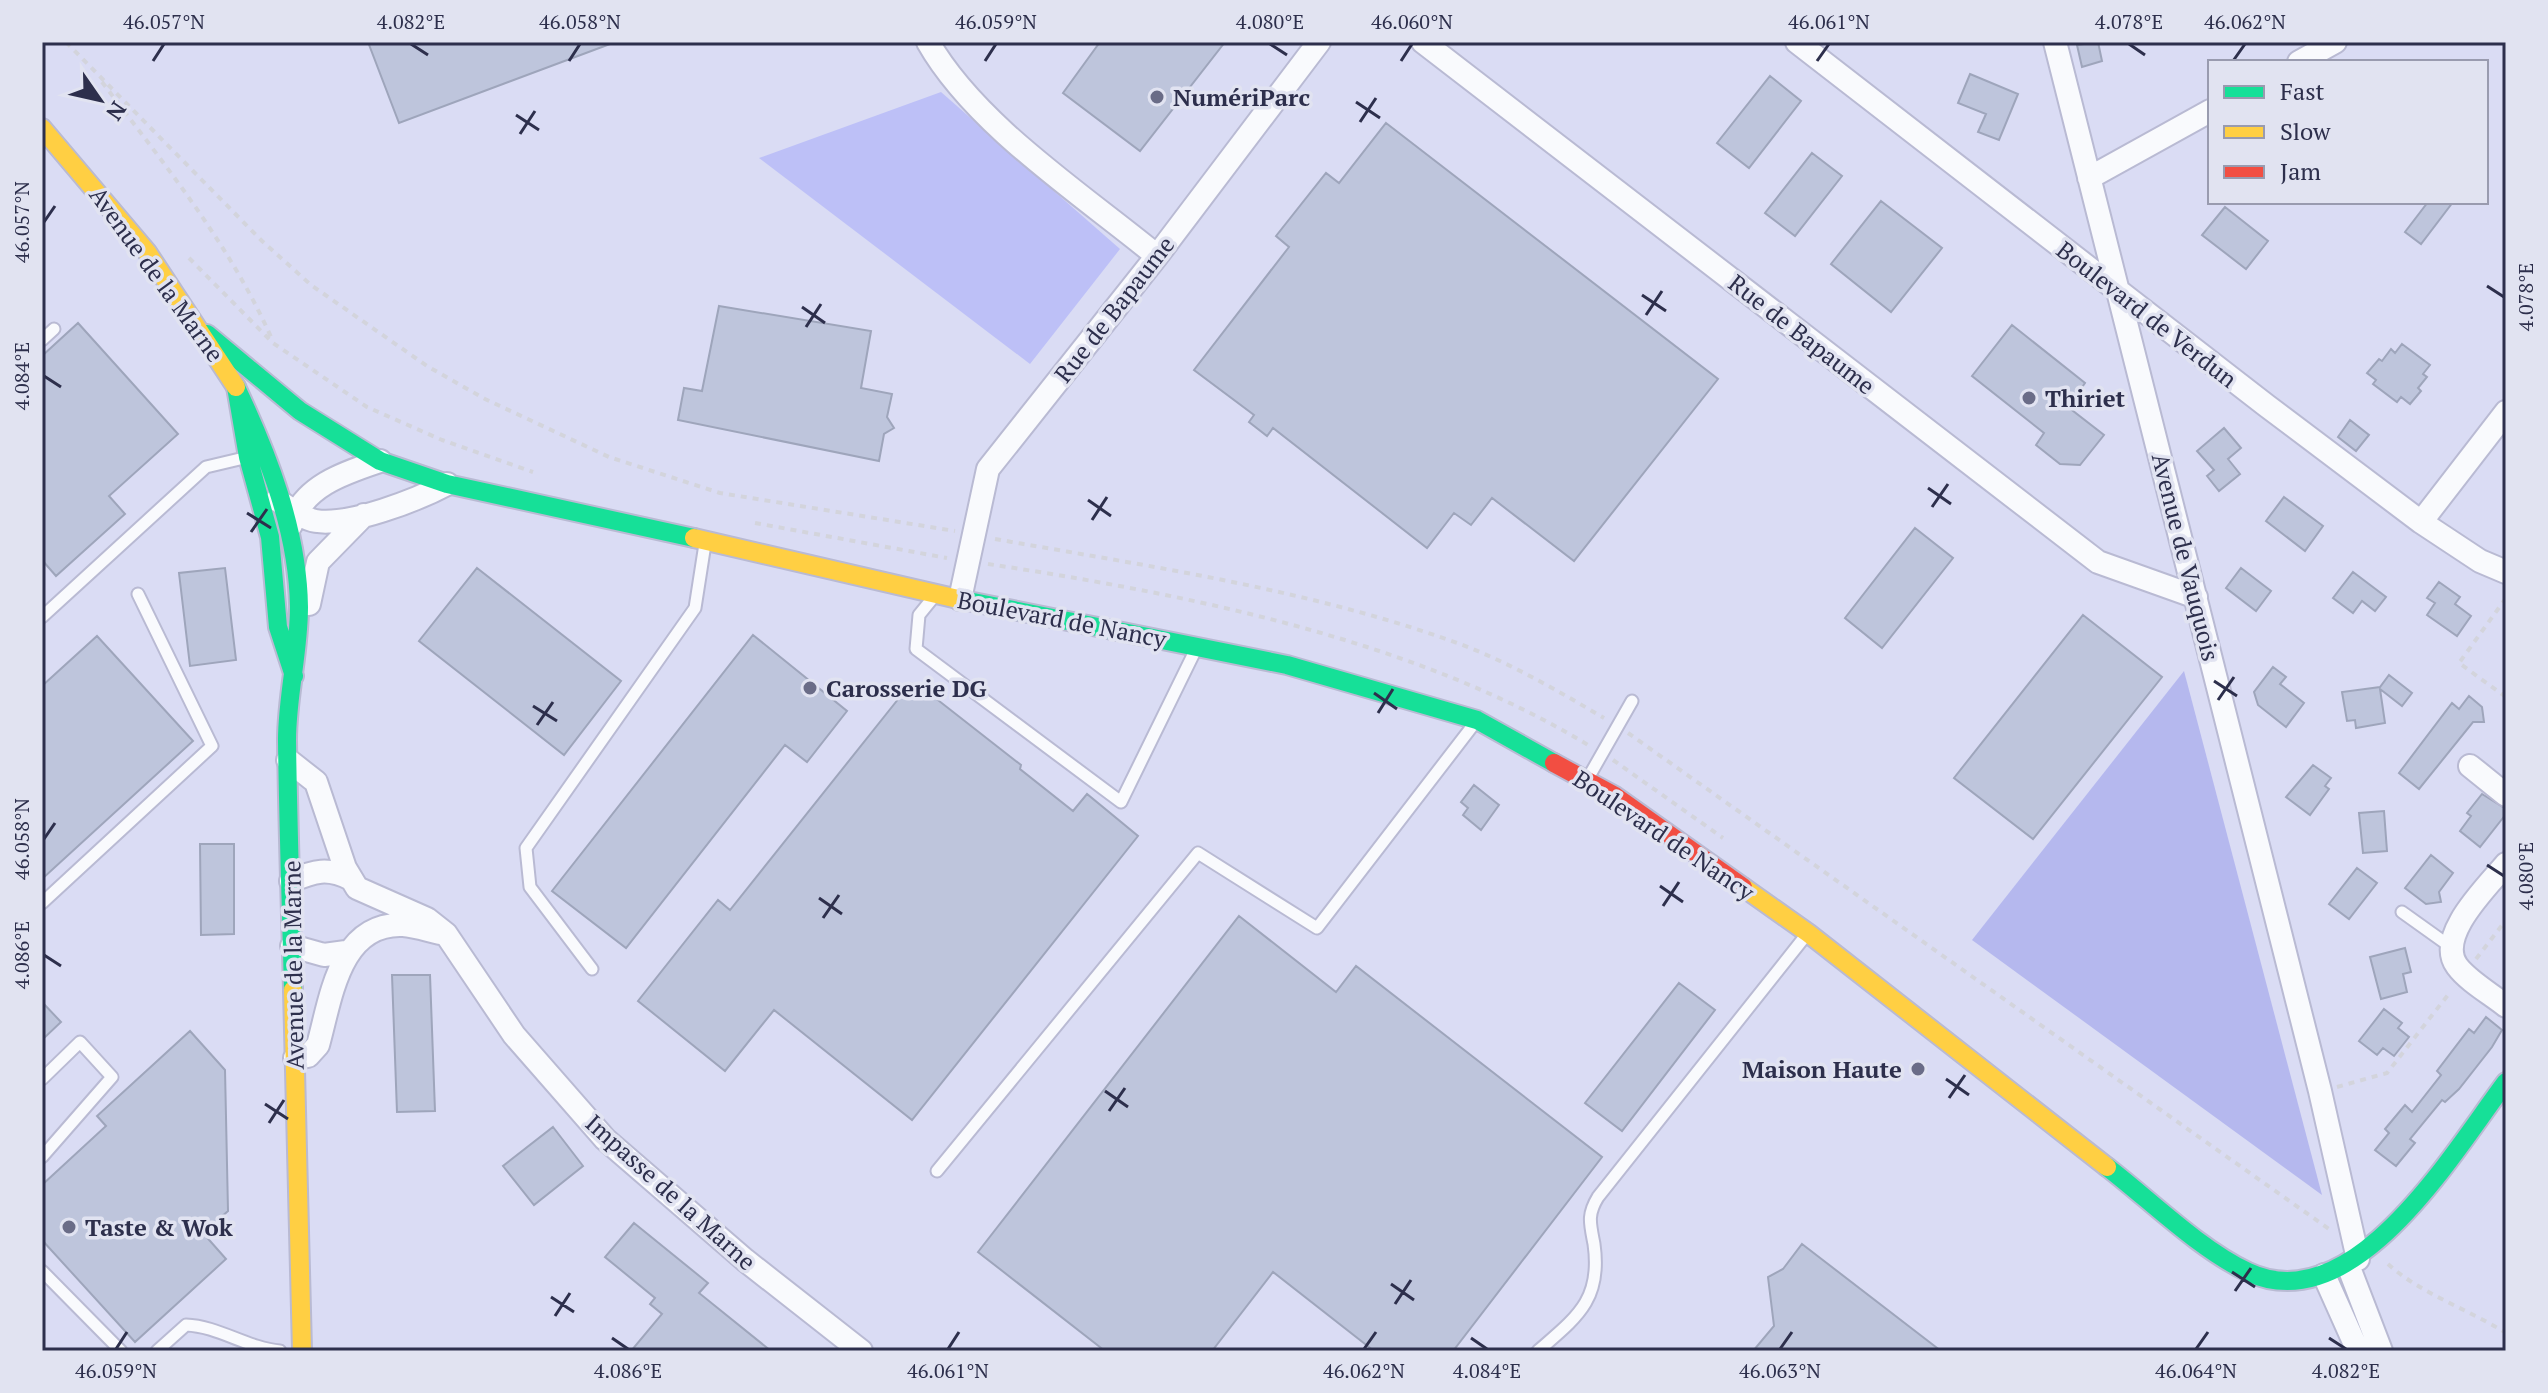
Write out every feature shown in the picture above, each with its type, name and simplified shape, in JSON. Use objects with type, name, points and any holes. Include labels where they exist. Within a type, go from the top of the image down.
[{"type":"street","points":[[928,42],[946,74],[1000,128],[1157,256]]},
{"type":"street","name":"Rue de Bapaume","points":[[960,599],[988,469],[1157,256],[1319,42]]},
{"type":"street","name":"Rue de Bapaume","points":[[1423,42],[2098,562],[2196,597]]},
{"type":"street","name":"Boulevard de Verdun","points":[[1797,42],[2421,522],[2480,561],[2506,572]]},
{"type":"street","name":"Avenue de Vauquois","points":[[2055,42],[2121,293],[2320,1091],[2381,1351]]},
{"type":"street","points":[[2303,60],[2335,42]]},
{"type":"street","points":[[2089,178],[2208,112]]},
{"type":"street","name":"Avenue de la Marne","points":[[42,128],[119,214],[204,332],[263,440],[288,507]]},
{"type":"street","name":"Boulevard de Nancy","points":[[204,332],[300,411],[380,461],[447,484],[705,539],[936,594],[1287,665],[1477,720],[1615,796],[1808,933],[2230,1262],[2252,1274],[2281,1281],[2324,1275],[2359,1258]]},
{"type":"street","name":"Avenue de la Marne","points":[[236,387],[248,457],[270,537],[278,627],[294,676]]},
{"type":"street","points":[[2421,522],[2506,412]]},
{"type":"street","points":[[288,507],[322,484],[380,461]]},
{"type":"street","points":[[256,486],[313,521],[364,515],[421,498],[447,484]]},
{"type":"street","points":[[274,576],[289,533],[288,507]]},
{"type":"street","points":[[294,676],[318,562],[364,515]]},
{"type":"street","name":"Avenue de la Marne","points":[[289,533],[299,606],[288,760],[302,1351]]},
{"type":"street","points":[[288,760],[316,782],[351,879]]},
{"type":"street","points":[[2470,766],[2506,795]]},
{"type":"street","points":[[2506,864],[2457,926],[2451,947],[2452,957],[2465,973],[2506,1006]]},
{"type":"street","name":"Impasse de la Marne","points":[[291,881],[315,871],[335,870],[351,879],[357,888],[427,919],[446,934],[514,1035],[605,1139],[745,1260],[861,1351]]},
{"type":"street","points":[[292,946],[324,955],[346,952],[378,929],[403,925],[446,934]]},
{"type":"street","points":[[295,1058],[308,1056],[318,1045],[346,952]]},
{"type":"street","points":[[2359,1258],[2406,1211],[2506,1082]]},
{"type":"street","points":[[2324,1275],[2358,1351]]},
{"type":"lane","points":[[42,340],[54,329]]},
{"type":"lane","points":[[43,615],[206,467],[248,457]]},
{"type":"lane","points":[[592,969],[530,887],[526,848],[695,608],[705,539]]},
{"type":"lane","points":[[42,903],[212,746],[138,594]]},
{"type":"lane","points":[[936,594],[919,615],[916,649],[1121,802],[1197,647]]},
{"type":"lane","points":[[1586,780],[1632,701]]},
{"type":"lane","points":[[937,1171],[1198,853],[1317,928],[1477,720]]},
{"type":"lane","points":[[2402,912],[2451,947]]},
{"type":"lane","points":[[1538,1351],[1576,1319],[1591,1297],[1597,1275],[1589,1212],[1598,1197],[1808,933]]},
{"type":"lane","points":[[42,1079],[80,1042],[112,1077],[42,1157]]},
{"type":"lane","points":[[42,1271],[121,1351]]},
{"type":"lane","points":[[157,1351],[186,1325],[200,1326],[241,1343],[280,1351]]},
{"type":"path","points":[[66,42],[262,241],[311,285],[427,366],[485,399],[609,457],[720,493],[937,529]]},
{"type":"path","points":[[91,67],[209,223],[253,297],[273,343],[367,407],[442,440],[547,477]]},
{"type":"path","points":[[747,522],[1131,589],[1347,641],[1480,690],[1602,753],[1636,774],[1726,841]]},
{"type":"path","points":[[2506,598],[2459,663],[2506,697]]},
{"type":"path","points":[[2320,1091],[2387,1073],[2506,920]]},
{"type":"path","points":[[2359,1258],[2476,1314],[2506,1333]]},
{"type":"shaded area","points":[[941,92],[1120,249],[1030,364],[759,158]]},
{"type":"shaded area","points":[[2184,671],[2322,1195],[1972,940]]},
{"type":"building","points":[[368,42],[610,42],[610,44],[399,123]]},
{"type":"building","name":"NumériParc","points":[[1100,42],[1225,42],[1140,151],[1063,93]]},
{"type":"building","points":[[2098,42],[2102,61],[2082,67],[2077,45]]},
{"type":"building","points":[[1970,74],[2018,94],[1999,140],[1978,132],[1986,114],[1958,103]]},
{"type":"building","points":[[1770,76],[1801,101],[1749,168],[1717,143]]},
{"type":"building","points":[[1386,123],[1718,379],[1574,561],[1492,498],[1471,525],[1454,513],[1427,548],[1273,428],[1267,436],[1249,422],[1254,415],[1194,370],[1289,247],[1276,236],[1326,173],[1339,183]]},
{"type":"building","points":[[1812,153],[1842,176],[1795,236],[1765,213]]},
{"type":"building","points":[[1881,201],[1942,248],[1891,312],[1831,264]]},
{"type":"building","points":[[2426,204],[2451,204],[2421,244],[2405,232]]},
{"type":"building","points":[[2225,207],[2268,241],[2246,269],[2202,235]]},
{"type":"building","points":[[719,306],[871,331],[861,388],[892,394],[887,417],[894,428],[884,434],[879,461],[678,420],[684,388],[702,391]]},
{"type":"building","points":[[78,323],[178,434],[109,496],[125,514],[56,576],[42,560],[42,356]]},
{"type":"building","points":[[2012,325],[2085,383],[2068,407],[2104,435],[2080,465],[2060,464],[2036,445],[2044,433],[1972,376]]},
{"type":"building","points":[[2402,344],[2430,365],[2423,374],[2427,377],[2418,388],[2421,391],[2410,404],[2401,397],[2397,402],[2373,384],[2376,380],[2367,373],[2391,349],[2395,353]]},
{"type":"building","points":[[2350,420],[2369,435],[2356,451],[2338,437]]},
{"type":"building","points":[[2224,428],[2241,448],[2228,459],[2240,474],[2219,491],[2207,476],[2214,470],[2197,451]]},
{"type":"building","points":[[2284,497],[2323,526],[2305,551],[2266,521]]},
{"type":"building","points":[[1915,528],[1953,558],[1882,648],[1845,618]]},
{"type":"building","points":[[225,568],[236,660],[190,666],[179,573]]},
{"type":"building","points":[[477,568],[621,681],[564,755],[419,641]]},
{"type":"building","points":[[2241,568],[2271,591],[2256,611],[2226,588]]},
{"type":"building","points":[[2353,572],[2386,597],[2375,611],[2362,601],[2353,613],[2333,598]]},
{"type":"building","points":[[2439,582],[2460,597],[2455,604],[2471,616],[2457,636],[2427,615],[2435,603],[2427,598]]},
{"type":"building","points":[[2083,615],[2162,677],[2033,839],[1954,778]]},
{"type":"building","points":[[753,635],[847,711],[807,762],[785,745],[626,948],[552,891]]},
{"type":"building","points":[[97,636],[193,741],[42,879],[42,686]]},
{"type":"building","points":[[2273,667],[2286,677],[2280,684],[2304,703],[2286,727],[2258,705],[2254,692]]},
{"type":"building","points":[[2389,675],[2412,693],[2402,706],[2380,689],[2385,723],[2356,728],[2355,720],[2347,721],[2342,692],[2380,687]]},
{"type":"building","points":[[911,683],[918,688],[920,686],[1021,765],[1020,769],[1073,811],[1087,794],[1138,836],[912,1120],[774,1010],[725,1071],[638,1001],[718,900],[730,910]]},
{"type":"building","points":[[2469,696],[2482,707],[2484,722],[2473,722],[2419,789],[2399,773],[2452,703],[2459,709]]},
{"type":"building","points":[[2313,765],[2331,778],[2325,786],[2329,789],[2310,815],[2286,797]]},
{"type":"building","points":[[1474,785],[1499,805],[1481,830],[1463,815],[1468,808],[1461,802]]},
{"type":"building","points":[[2482,794],[2506,809],[2506,814],[2480,847],[2460,831],[2471,816],[2467,813]]},
{"type":"building","points":[[2384,811],[2387,851],[2363,853],[2359,813]]},
{"type":"building","points":[[200,844],[234,844],[234,934],[201,935]]},
{"type":"building","points":[[2431,855],[2453,873],[2439,892],[2441,902],[2426,904],[2405,888]]},
{"type":"building","points":[[2357,868],[2377,883],[2349,919],[2329,904]]},
{"type":"building","points":[[1239,916],[1336,992],[1356,966],[1602,1157],[1453,1351],[1374,1351],[1273,1272],[1212,1351],[1105,1351],[978,1252]]},
{"type":"building","points":[[2405,948],[2411,972],[2403,974],[2407,992],[2381,999],[2370,957]]},
{"type":"building","points":[[392,975],[430,975],[435,1111],[397,1112]]},
{"type":"building","points":[[1679,983],[1715,1010],[1622,1131],[1585,1103]]},
{"type":"building","points":[[42,1002],[61,1022],[42,1040]]},
{"type":"building","points":[[2384,1009],[2402,1023],[2398,1028],[2409,1037],[2394,1056],[2383,1048],[2377,1055],[2359,1041]]},
{"type":"building","points":[[2486,1017],[2502,1030],[2492,1047],[2459,1089],[2445,1102],[2442,1100],[2410,1139],[2415,1143],[2396,1166],[2375,1150],[2389,1133],[2385,1129],[2405,1105],[2412,1112],[2441,1075],[2437,1071],[2469,1029],[2474,1033]]},
{"type":"building","points":[[190,1031],[225,1070],[228,1211],[203,1233],[226,1259],[135,1342],[42,1240],[42,1185],[106,1126],[97,1116]]},
{"type":"building","points":[[553,1127],[583,1166],[534,1205],[503,1166]]},
{"type":"building","points":[[634,1223],[708,1283],[699,1293],[771,1351],[631,1351],[662,1314],[650,1304],[655,1298],[605,1257]]},
{"type":"building","points":[[1802,1244],[1941,1351],[1753,1351],[1774,1326],[1768,1277],[1783,1269]]},
{"type":"traffic: fast","points":[[207,334],[300,411],[380,461],[447,484],[694,538]]},
{"type":"traffic: fast","points":[[293,990],[287,740],[289,707],[291,690],[293,674],[295,657],[298,624],[297,579],[279,494],[236,387],[248,457],[270,537],[278,627],[294,676]]},
{"type":"traffic: fast","points":[[958,599],[1287,665],[1477,720],[1554,763]]},
{"type":"traffic: fast","points":[[2107,1167],[2211,1251],[2248,1272],[2287,1281],[2326,1273],[2362,1252],[2397,1222],[2429,1186],[2506,1082]]},
{"type":"traffic: slow","points":[[42,128],[147,252],[236,387]]},
{"type":"traffic: slow","points":[[694,538],[958,599]]},
{"type":"traffic: slow","points":[[1743,887],[1808,933],[2107,1167]]},
{"type":"traffic: slow","points":[[293,990],[302,1351]]},
{"type":"traffic: jam","points":[[1554,763],[1615,796],[1743,887]]},
{"type":"place","name":"NumériParc","points":[[1157,97]]},
{"type":"place","name":"Thiriet","points":[[2029,398]]},
{"type":"place","name":"Carosserie DG","points":[[810,688]]},
{"type":"place","name":"Maison Haute","points":[[1918,1069]]},
{"type":"place","name":"Taste & Wok","points":[[69,1227]]}]
